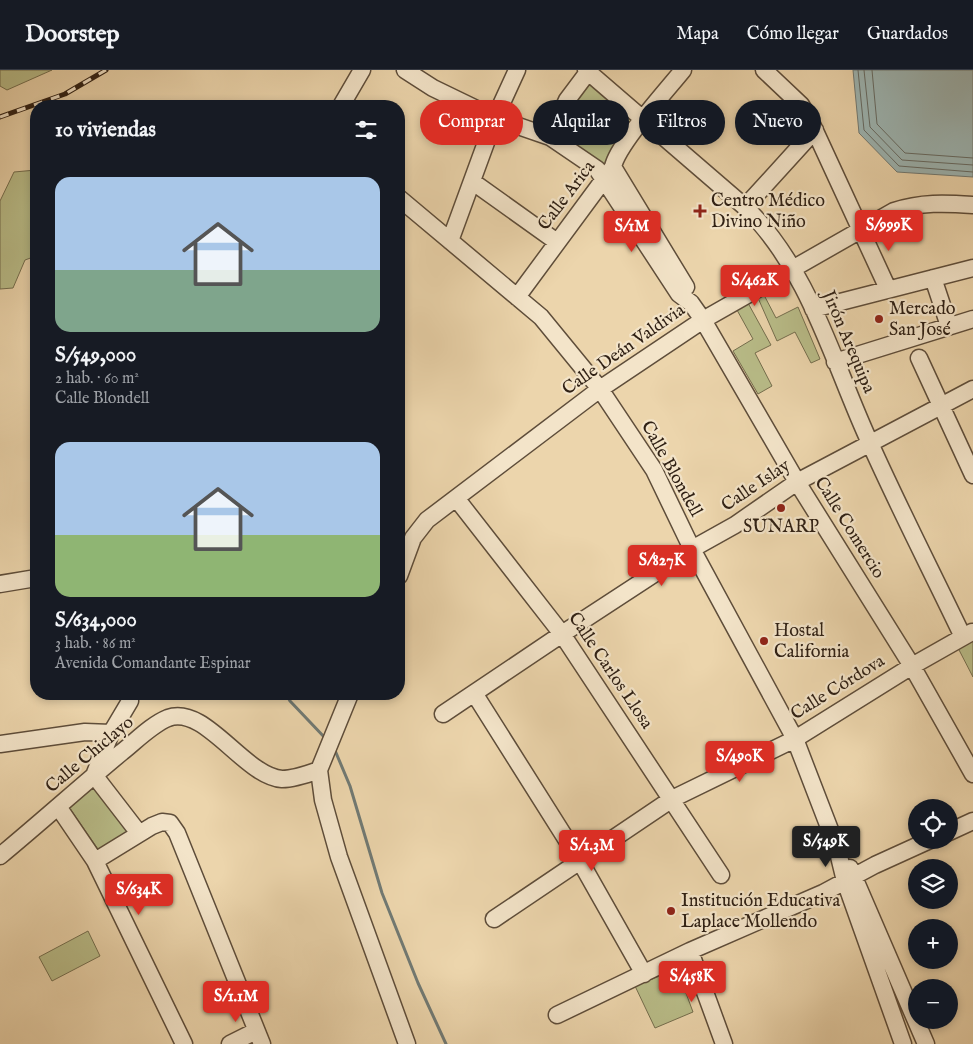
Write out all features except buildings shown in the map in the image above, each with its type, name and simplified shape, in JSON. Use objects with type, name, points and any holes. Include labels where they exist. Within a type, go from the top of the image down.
[{"type":"street","points":[[344,100],[362,70]]},
{"type":"street","name":"Calle Comercio","points":[[405,70],[433,88],[458,100]]},
{"type":"street","points":[[503,100],[517,70]]},
{"type":"street","name":"Calle Arica","points":[[659,100],[683,70]]},
{"type":"street","points":[[764,70],[796,100]]},
{"type":"street","points":[[567,100],[587,71]]},
{"type":"street","name":"Jirón Arequipa","points":[[587,71],[639,116]]},
{"type":"street","name":"Calle Arica","points":[[517,297],[609,173],[622,149],[639,126]]},
{"type":"street","points":[[821,143],[862,228],[888,289]]},
{"type":"street","points":[[450,241],[486,145]]},
{"type":"street","name":"Calle Comercio","points":[[562,145],[597,169],[609,173],[613,196],[679,294],[691,303],[703,320],[797,482],[912,666],[973,774]]},
{"type":"street","name":"Jirón Arequipa","points":[[672,145],[745,207],[762,224],[793,269],[813,309],[870,442],[968,634]]},
{"type":"street","points":[[745,207],[801,145]]},
{"type":"street","points":[[473,182],[557,242]]},
{"type":"street","name":"Calle Deán Valdivia","points":[[405,562],[419,528],[456,498],[600,389],[703,320],[894,211],[932,202],[973,205]]},
{"type":"street","name":"Calle Blondell","points":[[405,203],[540,317],[600,389],[654,470],[692,549],[795,739],[850,879]]},
{"type":"street","points":[[813,309],[973,268]]},
{"type":"street","points":[[933,278],[949,326]]},
{"type":"street","points":[[835,362],[973,319]]},
{"type":"street","points":[[919,358],[973,475]]},
{"type":"street","name":"Calle Islay","points":[[443,714],[692,549],[735,525],[797,482],[973,389]]},
{"type":"street","name":"Calle Carlos Llosa","points":[[456,498],[562,634],[721,875]]},
{"type":"street","points":[[0,584],[30,579]]},
{"type":"street","name":"Calle Córdova","points":[[494,919],[672,799],[795,739],[912,666],[968,634]]},
{"type":"street","points":[[474,693],[580,861],[644,974]]},
{"type":"street","points":[[130,700],[110,733],[94,775],[138,832]]},
{"type":"street","points":[[348,700],[321,764],[323,800],[339,857],[407,1044]]},
{"type":"street","name":"Calle Chiclayo","points":[[0,856],[59,808],[94,775],[169,718],[182,716],[196,722],[252,767],[267,775],[283,779],[321,764]]},
{"type":"street","points":[[0,744],[85,732],[110,733]]},
{"type":"street","points":[[59,808],[95,861],[184,1044]]},
{"type":"street","points":[[958,828],[973,821]]},
{"type":"street","points":[[95,861],[138,832],[162,822],[170,823],[177,833],[259,1037],[230,1044]]},
{"type":"street","points":[[557,1014],[690,951],[823,893],[912,849]]},
{"type":"street","points":[[850,879],[903,1044]]},
{"type":"street","points":[[850,879],[926,1044]]},
{"type":"street","points":[[690,951],[724,1044]]},
{"type":"green space","points":[[0,70],[52,70],[7,90],[0,86]]},
{"type":"green space","points":[[588,72],[621,100],[567,100]]},
{"type":"green space","points":[[629,107],[639,116],[639,125],[629,140]]},
{"type":"green space","points":[[560,145],[626,145],[604,178]]},
{"type":"green space","points":[[30,171],[30,258],[25,260],[13,288],[0,289],[0,201],[14,172]]},
{"type":"green space","points":[[764,295],[776,318],[798,307],[820,359],[811,363],[795,332],[777,341],[758,298]]},
{"type":"green space","points":[[748,303],[771,345],[755,353],[772,386],[758,394],[733,351],[753,339],[737,310]]},
{"type":"green space","points":[[973,641],[973,677],[958,648]]},
{"type":"green space","points":[[97,784],[131,830],[100,852],[69,807]]},
{"type":"green space","points":[[88,931],[100,956],[52,981],[39,957]]},
{"type":"green space","points":[[677,969],[693,1012],[655,1028],[635,986]]},
{"type":"water","points":[[853,70],[973,70],[973,177],[897,172],[859,133]]},
{"type":"waterway","points":[[289,700],[327,740]]},
{"type":"waterway","points":[[334,748],[350,786],[382,893],[418,983],[446,1044]]},
{"type":"railway","points":[[48,100],[65,94],[106,70]]},
{"type":"railway","points":[[0,117],[30,106]]},
{"type":"place","name":"Centro Médico Divino Niño","points":[[700,211]]},
{"type":"place","name":"Mercado San José","points":[[879,319]]},
{"type":"place","name":"SUNARP","points":[[781,508]]},
{"type":"place","name":"Hostal California","points":[[764,641]]},
{"type":"place","name":"Institución Educativa Laplace Mollendo","points":[[671,911]]}]
